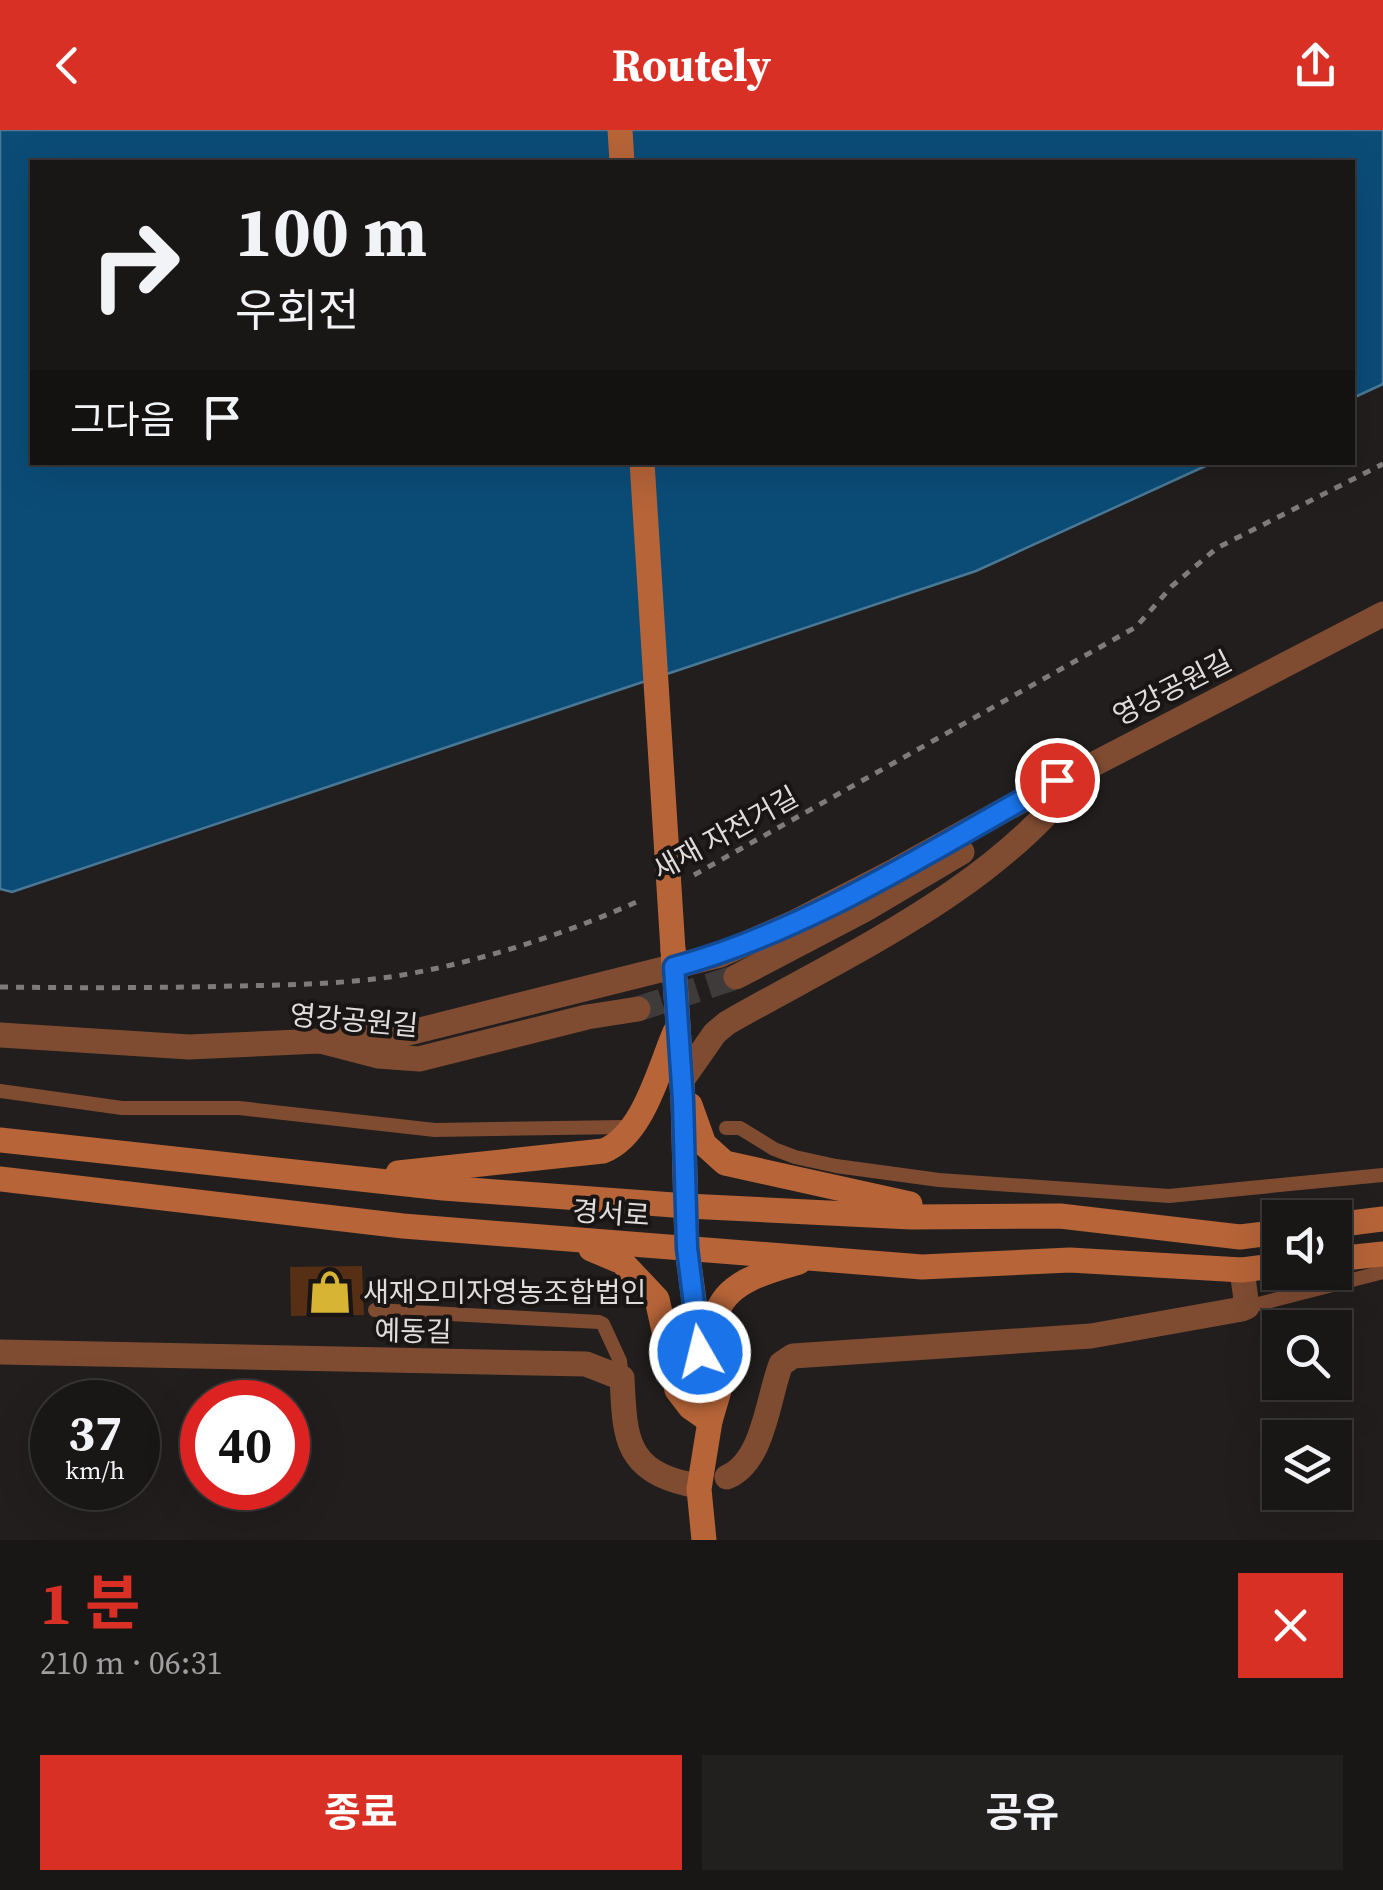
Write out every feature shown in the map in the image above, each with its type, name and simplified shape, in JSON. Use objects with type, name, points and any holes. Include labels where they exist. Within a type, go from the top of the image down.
[{"type":"main road","points":[[620,130],[622,160]]},
{"type":"main road","points":[[642,465],[679,1023],[687,1248],[710,1421]]},
{"type":"main road","points":[[358,1177],[604,1151],[617,1146],[636,1122],[679,1023]]},
{"type":"main road","points":[[682,1080],[704,1144],[725,1163],[969,1216]]},
{"type":"main road","name":"경서로","points":[[5,1139],[443,1188],[687,1206],[1060,1216],[1240,1236],[1262,1234]]},
{"type":"main road","name":"경서로","points":[[0,1178],[403,1226],[922,1267],[1070,1260],[1242,1270],[1262,1267]]},
{"type":"main road","points":[[1352,1223],[1383,1220]]},
{"type":"main road","points":[[563,1240],[622,1262],[651,1291],[660,1306],[677,1390],[690,1407],[710,1421]]},
{"type":"main road","points":[[1352,1257],[1383,1254]]},
{"type":"main road","points":[[704,1540],[693,1486],[721,1384],[718,1306],[748,1280],[813,1258]]},
{"type":"street","name":"영강공원길","points":[[736,976],[864,910],[968,849],[1057,780],[1383,614]]},
{"type":"street","points":[[682,1080],[715,1032],[727,1023],[932,906],[986,869],[1061,800],[1088,764]]},
{"type":"street","points":[[320,1041],[404,1034],[674,959],[720,955],[793,923],[1057,780]]},
{"type":"street","name":"영강공원길","points":[[0,1035],[189,1047],[320,1041],[378,1056],[419,1059],[638,1009]]},
{"type":"street","points":[[728,1477],[740,1471],[746,1461],[770,1413],[782,1364],[794,1356],[1091,1336],[1247,1307],[1242,1270]]},
{"type":"street","name":"예동길","points":[[0,1352],[586,1364],[622,1378]]},
{"type":"street","points":[[622,1378],[628,1442],[646,1467],[693,1486]]},
{"type":"lane","points":[[0,1092],[122,1108],[240,1108],[436,1130],[624,1127]]},
{"type":"lane","points":[[726,1128],[740,1128],[774,1150],[794,1156],[836,1166],[939,1180],[1170,1196],[1383,1176]]},
{"type":"lane","points":[[1247,1307],[1383,1272]]},
{"type":"lane","points":[[375,1310],[599,1322],[620,1361],[622,1378]]},
{"type":"path","name":"새재 자전거길","points":[[688,878],[1136,627],[1172,586],[1216,548],[1383,464]]},
{"type":"path","name":"새재 자전거길","points":[[0,987],[258,986],[396,976],[497,952],[582,924],[655,894]]},
{"type":"water","points":[[0,130],[1383,130],[1383,384],[1355,397],[1355,160],[30,160],[30,465],[1208,465],[976,571],[12,892],[0,889]]},
{"type":"building","points":[[362,1266],[364,1315],[291,1316],[290,1267]]},
{"type":"tunnel","points":[[638,1009],[736,977]]},
{"type":"place","name":"새재오미자영농조합법인","points":[[330,1292]]},
{"type":"route","points":[[700,1352],[687,1248],[674,967],[720,955],[793,923],[1057,780]]}]
